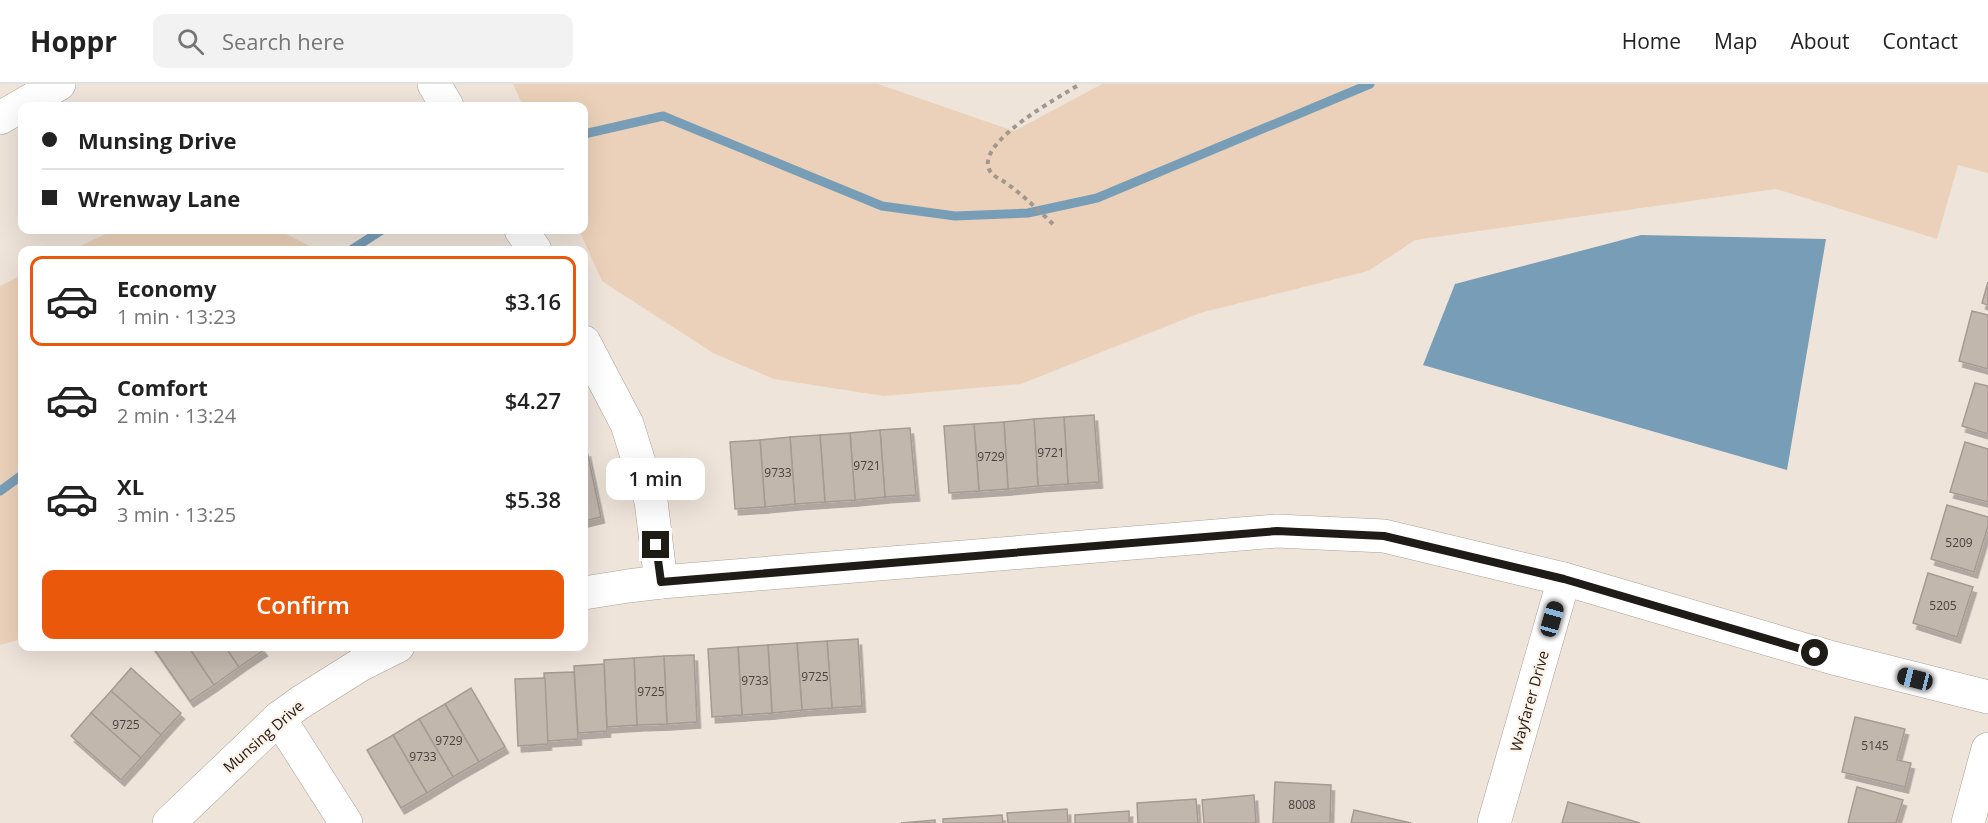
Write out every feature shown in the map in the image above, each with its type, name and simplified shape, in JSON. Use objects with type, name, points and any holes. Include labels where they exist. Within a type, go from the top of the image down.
[{"type":"street","points":[[28,102],[59,84]]},
{"type":"street","points":[[434,84],[445,102]]},
{"type":"street","points":[[0,118],[18,108]]},
{"type":"street","points":[[588,350],[627,424],[651,501],[661,582]]},
{"type":"street","points":[[588,592],[661,582],[1277,531],[1384,536],[1564,579],[1833,658],[1988,697]]},
{"type":"street","name":"Wayfarer Drive","points":[[1494,823],[1564,579]]},
{"type":"street","name":"Munsing Drive","points":[[170,823],[279,718],[360,664],[387,651]]},
{"type":"street","points":[[279,718],[346,823]]},
{"type":"street","points":[[1968,823],[1988,749]]},
{"type":"path","points":[[1053,224],[1026,198],[989,171],[987,161],[998,141],[1014,127],[1080,84]]},
{"type":"shaded area","points":[[513,84],[878,84],[1014,131],[1102,84],[1988,84],[1988,173],[1958,165],[1937,239],[1776,189],[1415,240],[1368,271],[1200,313],[1021,384],[884,396],[774,379],[713,353],[602,281],[581,234],[588,234],[588,102],[521,102]]},
{"type":"shaded area","points":[[106,234],[286,234],[310,246],[80,246]]},
{"type":"shaded area","points":[[18,277],[18,640],[0,645],[0,286]]},
{"type":"water","points":[[1641,235],[1826,239],[1787,470],[1423,365],[1455,284]]},
{"type":"building","points":[[1988,282],[1988,305],[1982,303]]},
{"type":"building","points":[[1972,311],[1988,315],[1988,369],[1959,361]]},
{"type":"building","points":[[1975,383],[1988,386],[1988,434],[1962,426]]},
{"type":"building","points":[[1094,415],[1099,482],[1068,484],[1064,417]]},
{"type":"building","points":[[1064,417],[1068,484],[1038,486],[1034,419]]},
{"type":"building","points":[[1034,419],[1038,486],[1008,489],[1004,422]]},
{"type":"building","points":[[1004,422],[1008,489],[979,491],[974,424]]},
{"type":"building","points":[[974,424],[979,491],[949,493],[944,426]]},
{"type":"building","points":[[910,428],[916,495],[885,497],[880,430]]},
{"type":"building","points":[[880,430],[885,497],[855,500],[850,433]]},
{"type":"building","points":[[850,433],[855,500],[825,502],[820,435]]},
{"type":"building","points":[[820,435],[825,502],[795,504],[790,437]]},
{"type":"building","points":[[790,437],[795,504],[765,507],[760,440]]},
{"type":"building","points":[[760,440],[765,507],[735,509],[730,442]]},
{"type":"building","points":[[1965,442],[1988,449],[1988,502],[1950,492]]},
{"type":"building","points":[[588,456],[601,517],[588,520]]},
{"type":"building","points":[[1947,505],[1988,517],[1988,526],[1974,572],[1931,559]]},
{"type":"building","points":[[1928,573],[1973,587],[1957,637],[1913,623]]},
{"type":"building","points":[[858,639],[862,706],[832,708],[827,641]]},
{"type":"building","points":[[827,641],[832,708],[802,710],[797,643]]},
{"type":"building","points":[[797,643],[802,710],[772,713],[768,645]]},
{"type":"building","points":[[768,645],[772,713],[742,715],[738,647]]},
{"type":"building","points":[[738,647],[742,715],[712,717],[708,649]]},
{"type":"building","points":[[155,651],[191,651],[214,685],[190,701]]},
{"type":"building","points":[[191,651],[228,651],[239,667],[214,685]]},
{"type":"building","points":[[228,651],[263,651],[239,667]]},
{"type":"building","points":[[694,655],[697,722],[667,724],[664,656]]},
{"type":"building","points":[[664,656],[667,724],[637,725],[634,658]]},
{"type":"building","points":[[634,658],[637,725],[607,727],[604,660]]},
{"type":"building","points":[[604,664],[607,731],[578,733],[574,666]]},
{"type":"building","points":[[131,668],[181,713],[161,735],[111,691]]},
{"type":"building","points":[[574,672],[578,739],[547,741],[544,673]]},
{"type":"building","points":[[545,678],[548,744],[518,746],[515,679]]},
{"type":"building","points":[[471,688],[505,747],[479,762],[445,704]]},
{"type":"building","points":[[111,691],[161,735],[141,758],[91,713]]},
{"type":"building","points":[[445,704],[479,762],[453,777],[419,719]]},
{"type":"building","points":[[91,713],[141,758],[121,780],[71,736]]},
{"type":"building","points":[[1855,717],[1905,729],[1897,760],[1911,763],[1905,787],[1842,772]]},
{"type":"building","points":[[419,719],[453,777],[427,793],[393,735]]},
{"type":"building","points":[[393,735],[427,793],[401,808],[367,750]]},
{"type":"building","points":[[1275,782],[1331,785],[1330,823],[1273,823]]},
{"type":"building","points":[[1857,787],[1903,800],[1896,823],[1848,823]]},
{"type":"building","points":[[1254,795],[1256,823],[1204,823],[1202,800]]},
{"type":"building","points":[[1196,799],[1198,823],[1138,823],[1137,803]]},
{"type":"building","points":[[1568,802],[1640,823],[1562,823]]},
{"type":"building","points":[[1067,809],[1068,823],[1008,823],[1007,813]]},
{"type":"building","points":[[1354,810],[1411,823],[1351,823]]},
{"type":"building","points":[[1129,811],[1129,823],[1075,823],[1075,815]]},
{"type":"building","points":[[1002,815],[1003,823],[943,823],[943,819]]},
{"type":"building","points":[[935,820],[935,823],[901,823]]},
{"type":"waterway","points":[[588,133],[663,116],[882,206],[955,216],[1028,213],[1097,198],[1370,84]]},
{"type":"waterway","points":[[357,246],[376,234]]},
{"type":"waterway","points":[[0,491],[18,478]]},
{"type":"route","points":[[656,545],[661,582],[1277,531],[1384,536],[1564,579],[1815,653]]}]
